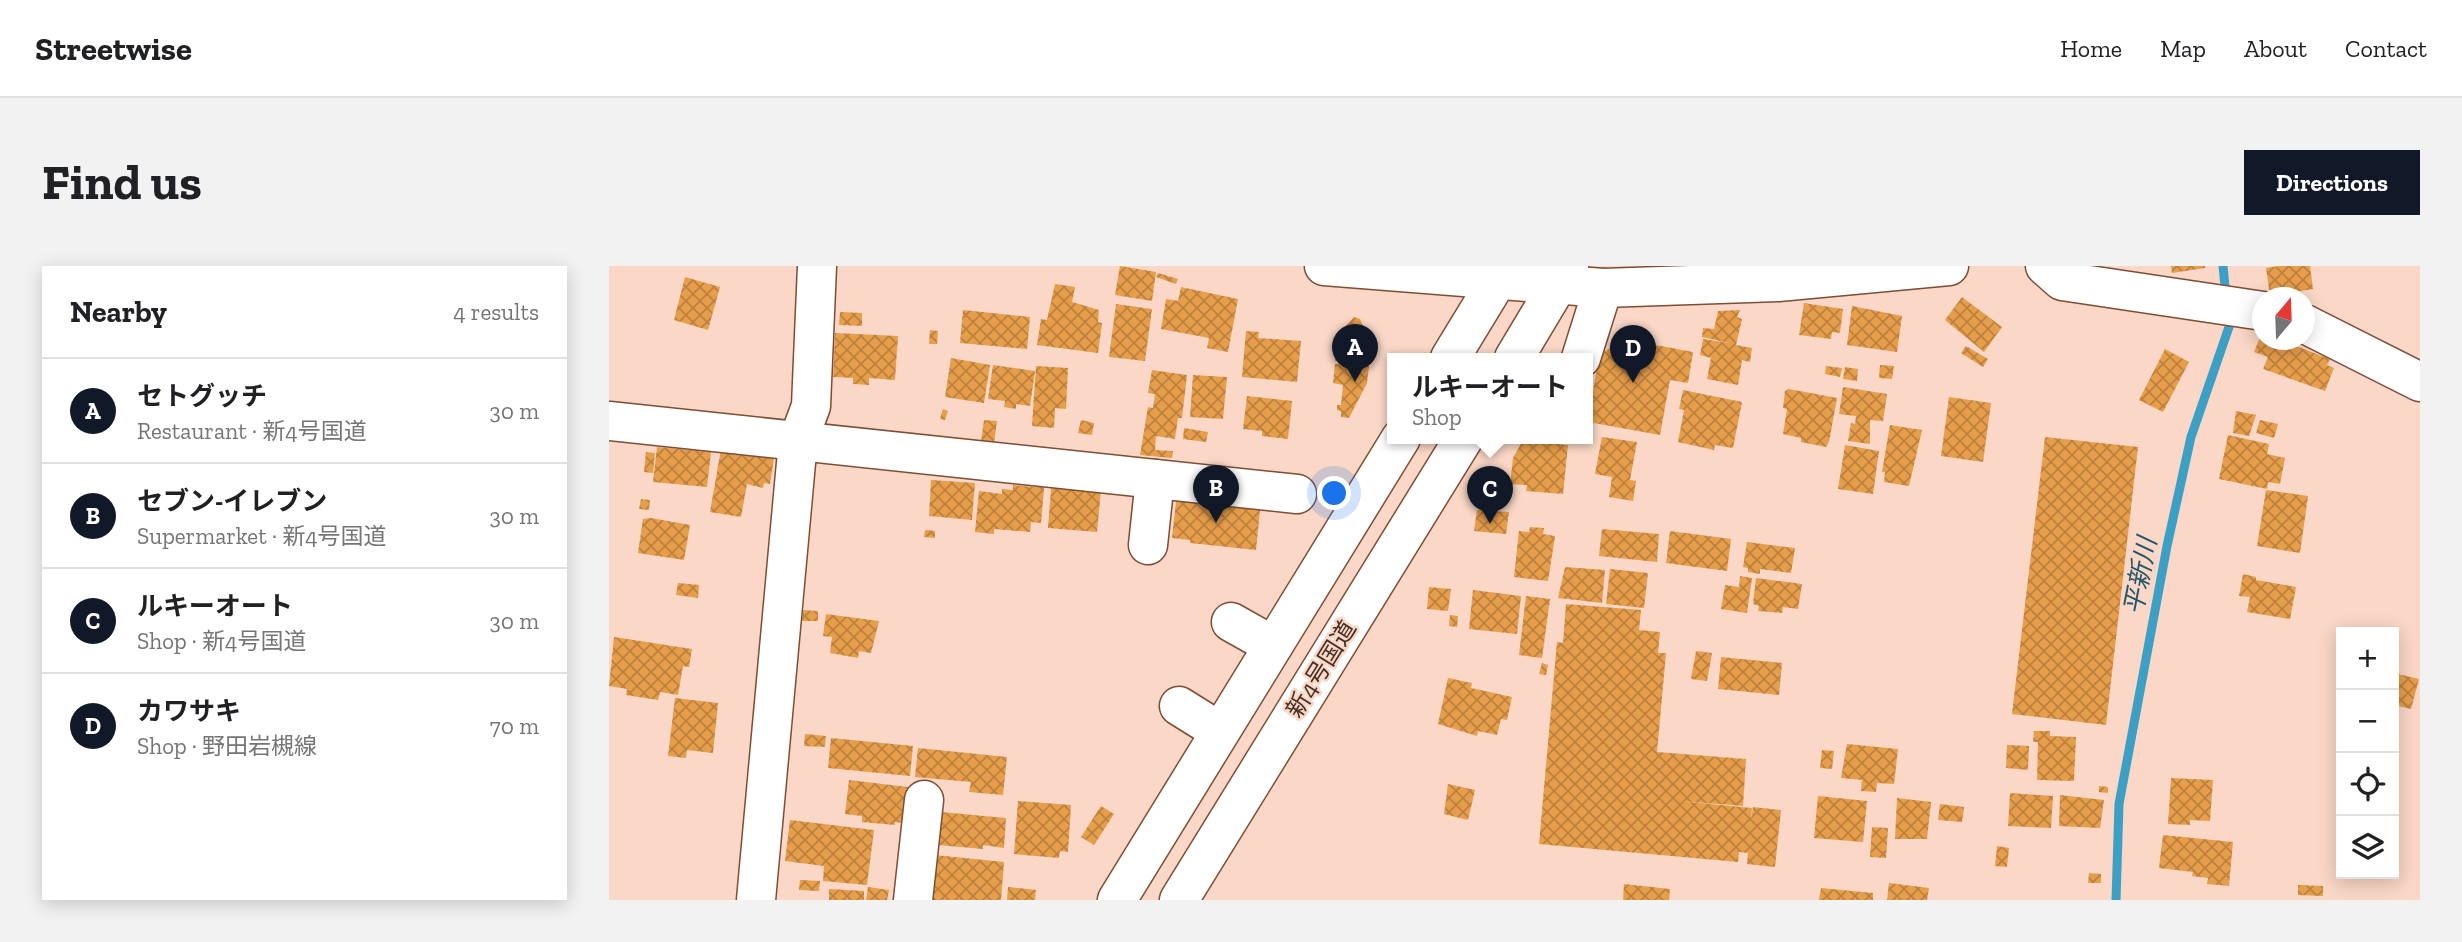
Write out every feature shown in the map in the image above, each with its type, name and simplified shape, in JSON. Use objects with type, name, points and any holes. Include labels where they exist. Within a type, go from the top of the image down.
[{"type":"main road","points":[[756,900],[799,441],[811,406],[817,266]]},
{"type":"main road","points":[[1324,266],[1564,275],[1603,288],[1777,282],[1949,266]]},
{"type":"main road","points":[[2045,266],[2062,281],[2251,308]]},
{"type":"main road","points":[[1453,353],[1502,274]]},
{"type":"main road","points":[[1517,353],[1564,275]]},
{"type":"main road","points":[[1583,353],[1603,288]]},
{"type":"main road","points":[[2315,329],[2420,382]]},
{"type":"main road","points":[[609,421],[1297,494]]},
{"type":"main road","points":[[1117,900],[1397,444]]},
{"type":"main road","name":"新4号国道","points":[[1178,900],[1460,444]]},
{"type":"main road","points":[[1148,545],[1155,479]]},
{"type":"main road","points":[[1231,622],[1272,645]]},
{"type":"main road","points":[[1179,706],[1219,731]]},
{"type":"main road","points":[[913,900],[924,800]]},
{"type":"building","points":[[1120,266],[1156,272],[1152,301],[1115,295]]},
{"type":"building","points":[[2171,266],[2205,266],[2205,268],[2172,273]]},
{"type":"building","points":[[2310,266],[2313,287],[2269,287],[2266,268]]},
{"type":"building","points":[[1158,273],[1178,279],[1176,284],[1156,277]]},
{"type":"building","points":[[685,277],[720,287],[708,330],[674,320]]},
{"type":"building","points":[[1055,284],[1075,287],[1072,302],[1099,310],[1098,322],[1102,323],[1098,353],[1037,345],[1041,319],[1047,320]]},
{"type":"building","points":[[1181,287],[1238,299],[1228,352],[1207,348],[1209,338],[1161,329],[1166,299],[1178,301]]},
{"type":"building","points":[[1962,297],[2002,327],[1984,352],[1945,320]]},
{"type":"building","points":[[1804,303],[1843,309],[1840,333],[1832,332],[1831,339],[1799,335]]},
{"type":"building","points":[[1116,304],[1152,309],[1145,361],[1109,357]]},
{"type":"building","points":[[1852,306],[1902,316],[1897,352],[1847,345]]},
{"type":"building","points":[[963,310],[1030,317],[1027,349],[960,343]]},
{"type":"building","points":[[1740,310],[1737,317],[1742,319],[1736,345],[1752,348],[1750,362],[1742,360],[1738,385],[1707,379],[1711,358],[1700,355],[1703,339],[1729,343],[1702,337],[1703,328],[1714,329],[1718,311]]},
{"type":"building","points":[[840,312],[862,313],[862,326],[839,325]]},
{"type":"building","points":[[1354,317],[1360,319],[1363,326],[1359,337],[1366,336],[1373,346],[1371,354],[1366,361],[1335,361],[1336,349],[1349,350],[1349,333],[1345,327]]},
{"type":"building","points":[[930,330],[938,331],[937,344],[929,344]]},
{"type":"building","points":[[1246,331],[1259,332],[1258,338],[1301,341],[1297,382],[1242,377]]},
{"type":"building","points":[[835,333],[898,336],[895,380],[869,378],[869,385],[853,384],[853,378],[833,377]]},
{"type":"building","points":[[1624,339],[1693,352],[1688,383],[1670,380],[1660,435],[1593,423],[1593,392],[1599,355]]},
{"type":"building","points":[[1966,346],[1988,359],[1983,367],[1961,353]]},
{"type":"building","points":[[2165,349],[2189,362],[2163,412],[2139,400]]},
{"type":"building","points":[[2306,350],[2330,359],[2327,365],[2334,368],[2325,391],[2263,369],[2268,357],[2254,352]]},
{"type":"building","points":[[951,358],[990,365],[984,403],[945,397]]},
{"type":"building","points":[[1335,364],[1369,366],[1367,383],[1349,418],[1341,417],[1341,411],[1337,410],[1337,405],[1341,405],[1343,385],[1333,383]]},
{"type":"building","points":[[993,365],[1035,371],[1030,406],[1016,404],[1016,409],[1004,407],[1005,401],[988,399]]},
{"type":"building","points":[[1880,365],[1894,366],[1892,379],[1879,378]]},
{"type":"building","points":[[1036,366],[1068,368],[1066,409],[1055,408],[1054,428],[1032,426]]},
{"type":"building","points":[[1826,366],[1842,368],[1840,377],[1825,374]]},
{"type":"building","points":[[1845,367],[1858,369],[1857,381],[1843,379]]},
{"type":"building","points":[[1152,370],[1187,375],[1182,418],[1178,418],[1175,439],[1156,436],[1155,450],[1173,451],[1172,458],[1140,455],[1148,407],[1153,408],[1155,394],[1148,393]]},
{"type":"building","points":[[1193,375],[1227,377],[1223,419],[1190,417]]},
{"type":"building","points":[[1843,387],[1887,394],[1883,421],[1870,420],[1870,444],[1848,441],[1851,423],[1855,424],[1856,416],[1839,414]]},
{"type":"building","points":[[1789,389],[1837,398],[1826,447],[1801,442],[1801,438],[1783,434],[1787,409],[1783,408],[1785,391]]},
{"type":"building","points":[[1683,390],[1742,402],[1733,448],[1715,445],[1714,450],[1678,442],[1684,410],[1679,409]]},
{"type":"building","points":[[1247,396],[1292,401],[1288,439],[1262,436],[1262,431],[1243,429]]},
{"type":"building","points":[[1949,397],[1991,403],[1983,462],[1941,456]]},
{"type":"building","points":[[943,409],[948,411],[945,420],[940,419]]},
{"type":"building","points":[[2236,411],[2256,415],[2249,436],[2233,433]]},
{"type":"building","points":[[984,420],[997,421],[994,443],[981,441]]},
{"type":"building","points":[[1081,420],[1094,423],[1092,435],[1078,433]]},
{"type":"building","points":[[2260,420],[2278,424],[2274,438],[2256,433]]},
{"type":"building","points":[[1890,425],[1922,430],[1909,486],[1884,482],[1885,472],[1882,472]]},
{"type":"building","points":[[1184,428],[1208,432],[1206,442],[1183,439]]},
{"type":"building","points":[[2228,435],[2269,444],[2267,454],[2285,458],[2280,484],[2268,482],[2267,489],[2219,479]]},
{"type":"building","points":[[1602,437],[1637,442],[1630,480],[1636,481],[1633,501],[1609,497],[1612,477],[1595,474]]},
{"type":"building","points":[[2045,437],[2138,447],[2106,725],[2012,714]]},
{"type":"building","points":[[1521,444],[1568,445],[1563,494],[1526,491],[1527,485],[1510,484],[1513,458]]},
{"type":"building","points":[[1845,445],[1879,451],[1873,494],[1838,489]]},
{"type":"building","points":[[657,447],[711,452],[707,487],[653,482]]},
{"type":"building","points":[[721,449],[774,458],[770,484],[764,483],[763,488],[747,484],[741,517],[710,512]]},
{"type":"building","points":[[646,452],[655,453],[653,473],[644,472]]},
{"type":"building","points":[[1035,477],[1045,478],[1041,523],[1031,522],[1030,532],[994,529],[994,534],[975,532],[979,491],[1002,494],[1002,489],[1013,490],[1013,485],[1034,487]]},
{"type":"building","points":[[1052,477],[1102,481],[1097,532],[1048,528]]},
{"type":"building","points":[[931,480],[975,483],[972,520],[929,516]]},
{"type":"building","points":[[2266,490],[2308,496],[2300,553],[2257,546]]},
{"type":"building","points":[[1177,493],[1261,501],[1256,550],[1190,543],[1190,540],[1172,538]]},
{"type":"building","points":[[641,499],[650,500],[649,510],[639,509]]},
{"type":"building","points":[[1477,510],[1509,512],[1506,534],[1474,531]]},
{"type":"building","points":[[643,519],[690,525],[684,560],[638,553]]},
{"type":"building","points":[[1530,527],[1544,528],[1543,534],[1555,536],[1548,581],[1514,577],[1519,531],[1529,532]]},
{"type":"building","points":[[1602,529],[1659,534],[1657,562],[1599,556]]},
{"type":"building","points":[[925,530],[935,531],[935,538],[924,537]]},
{"type":"building","points":[[1670,531],[1731,539],[1727,571],[1666,563]]},
{"type":"building","points":[[1747,542],[1795,548],[1791,573],[1760,569],[1760,574],[1748,572],[1748,568],[1743,567]]},
{"type":"building","points":[[1565,567],[1605,570],[1602,603],[1558,598]]},
{"type":"building","points":[[1610,569],[1648,573],[1644,608],[1606,604]]},
{"type":"building","points":[[2243,574],[2256,577],[2256,580],[2296,587],[2290,619],[2247,612],[2250,597],[2239,596]]},
{"type":"building","points":[[1740,576],[1752,578],[1747,613],[1721,609],[1725,585],[1739,587]]},
{"type":"building","points":[[1756,578],[1802,584],[1798,609],[1783,607],[1782,613],[1758,611],[1759,606],[1753,604]]},
{"type":"building","points":[[678,583],[699,585],[698,598],[676,595]]},
{"type":"building","points":[[1429,587],[1451,589],[1448,611],[1427,609]]},
{"type":"building","points":[[1473,590],[1521,596],[1517,634],[1469,629]]},
{"type":"building","points":[[1526,596],[1550,599],[1542,658],[1519,655]]},
{"type":"building","points":[[1566,604],[1641,610],[1639,630],[1660,632],[1658,653],[1666,653],[1657,752],[1746,759],[1743,806],[1679,801],[1752,808],[1751,820],[1753,807],[1781,810],[1775,867],[1747,864],[1748,853],[1739,852],[1738,862],[1539,844],[1557,642],[1563,643]]},
{"type":"building","points":[[803,610],[818,611],[818,621],[802,621]]},
{"type":"building","points":[[826,614],[879,621],[871,653],[859,651],[858,658],[830,653],[832,637],[823,636]]},
{"type":"building","points":[[1450,615],[1458,616],[1457,627],[1449,626]]},
{"type":"building","points":[[614,637],[692,649],[689,667],[683,666],[678,695],[660,692],[658,700],[626,695],[627,689],[609,686]]},
{"type":"building","points":[[1696,651],[1712,653],[1707,681],[1691,679]]},
{"type":"building","points":[[1721,657],[1782,663],[1779,695],[1718,689]]},
{"type":"building","points":[[1542,663],[1548,665],[1546,675],[1539,674]]},
{"type":"building","points":[[2399,674],[2419,679],[2411,709],[2399,706]]},
{"type":"building","points":[[1448,678],[1472,683],[1471,688],[1512,697],[1507,720],[1501,719],[1497,735],[1478,731],[1477,736],[1438,724]]},
{"type":"building","points":[[675,698],[718,703],[713,753],[687,750],[686,758],[668,756]]},
{"type":"building","points":[[2034,731],[2050,731],[2050,736],[2076,737],[2074,781],[2037,780],[2038,742],[2033,742]]},
{"type":"building","points":[[805,734],[826,736],[825,747],[804,746]]},
{"type":"building","points":[[831,738],[913,746],[910,776],[828,768]]},
{"type":"building","points":[[1847,744],[1898,749],[1894,784],[1877,783],[1876,792],[1861,791],[1862,780],[1841,778]]},
{"type":"building","points":[[2007,745],[2029,746],[2028,770],[2006,768]]},
{"type":"building","points":[[918,748],[1007,757],[1003,795],[969,792],[971,782],[915,777]]},
{"type":"building","points":[[1822,750],[1834,751],[1832,769],[1820,768]]},
{"type":"building","points":[[2171,778],[2213,780],[2210,821],[2190,820],[2190,825],[2168,824]]},
{"type":"building","points":[[849,780],[908,787],[904,823],[895,822],[895,825],[862,822],[862,816],[845,814]]},
{"type":"building","points":[[1448,784],[1475,790],[1468,820],[1444,814]]},
{"type":"building","points":[[2099,786],[2108,787],[2108,793],[2099,792]]},
{"type":"building","points":[[2010,793],[2053,796],[2051,828],[2008,826]]},
{"type":"building","points":[[2060,795],[2104,800],[2100,828],[2059,826]]},
{"type":"building","points":[[1818,796],[1867,801],[1863,842],[1814,838]]},
{"type":"building","points":[[1897,798],[1931,802],[1927,839],[1895,839]]},
{"type":"building","points":[[1018,801],[1071,805],[1068,852],[1060,851],[1059,858],[1014,854]]},
{"type":"building","points":[[1940,804],[1964,807],[1962,822],[1938,820]]},
{"type":"building","points":[[1101,806],[1114,814],[1094,845],[1081,837]]},
{"type":"building","points":[[941,812],[1006,818],[1004,848],[938,845]]},
{"type":"building","points":[[790,820],[874,830],[867,885],[823,881],[824,866],[785,861]]},
{"type":"building","points":[[1872,827],[1888,828],[1886,858],[1870,857]]},
{"type":"building","points":[[2163,835],[2233,842],[2229,886],[2207,884],[2208,878],[2192,876],[2193,872],[2159,868]]},
{"type":"building","points":[[1997,846],[2009,848],[2007,867],[1995,866]]},
{"type":"building","points":[[935,855],[1004,862],[1001,900],[931,900]]},
{"type":"building","points":[[2089,873],[2101,874],[2101,883],[2088,883]]},
{"type":"building","points":[[800,880],[820,881],[819,891],[799,890]]},
{"type":"building","points":[[1889,883],[1929,888],[1927,900],[1887,900]]},
{"type":"building","points":[[1624,884],[1670,889],[1669,900],[1623,900]]},
{"type":"building","points":[[2298,885],[2323,886],[2323,896],[2298,895]]},
{"type":"building","points":[[868,887],[889,890],[887,900],[866,900]]},
{"type":"building","points":[[1008,887],[1036,890],[1035,900],[1007,900]]},
{"type":"building","points":[[1821,888],[1873,893],[1873,900],[1819,900]]},
{"type":"building","points":[[829,889],[864,891],[864,900],[829,900]]},
{"type":"waterway","name":"平新川","points":[[2223,266],[2226,296]]},
{"type":"waterway","name":"平新川","points":[[2116,900],[2119,804],[2167,546],[2191,437],[2229,327],[2228,316]]},
{"type":"place","name":"セトグッチ","points":[[1355,382]]},
{"type":"place","name":"カワサキ","points":[[1633,383]]},
{"type":"place","name":"セブン-イレブン","points":[[1216,523]]},
{"type":"place","name":"ルキーオート","points":[[1490,524]]}]
